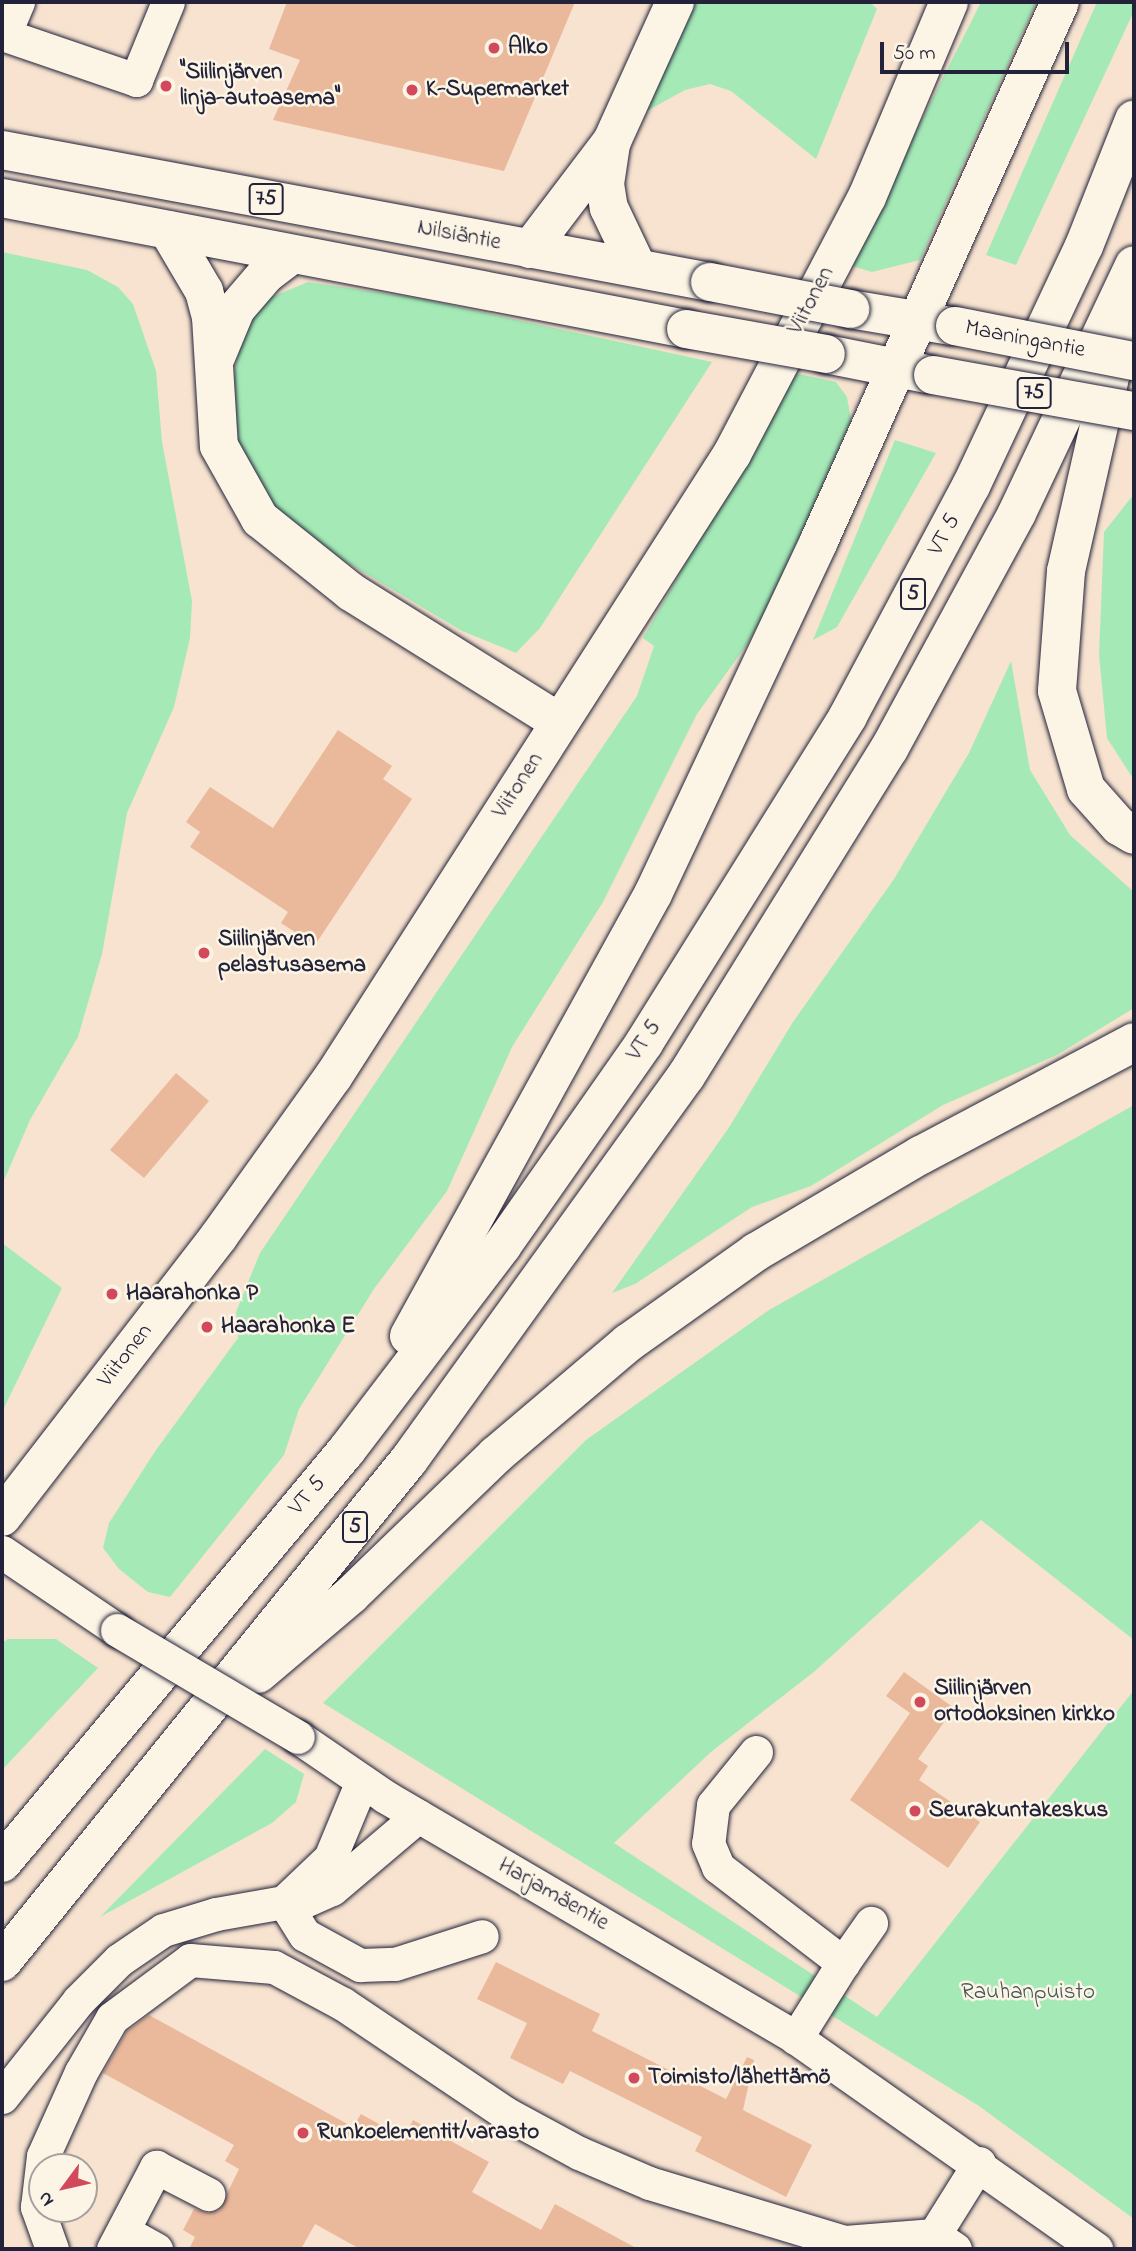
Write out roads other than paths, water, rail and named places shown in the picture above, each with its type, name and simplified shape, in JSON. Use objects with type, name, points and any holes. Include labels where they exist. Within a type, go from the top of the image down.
[{"type":"main road","points":[[530,249],[612,141],[675,2]]},
{"type":"main road","name":"Viitonen","points":[[2,1517],[219,1236],[333,1077],[732,454],[867,197],[949,2]]},
{"type":"main road","points":[[346,1451],[653,894],[813,553],[1060,2]]},
{"type":"main road","name":"VT 5","points":[[2,1863],[346,1451],[502,1246],[645,1043],[848,716],[971,486],[1084,246],[1134,120]]},
{"type":"main road","points":[[612,141],[605,184],[609,208],[637,267]]},
{"type":"main road","name":"Nilsiäntie","points":[[2,150],[915,321]]},
{"type":"main road","name":"75","points":[[2,198],[291,255],[1134,411]]},
{"type":"main road","points":[[168,230],[204,291],[216,359],[214,415],[219,446],[260,519],[351,592],[559,722]]},
{"type":"main road","points":[[216,359],[236,309],[266,274],[291,255]]},
{"type":"main road","points":[[1134,265],[1066,571],[1057,691],[1086,789],[1119,826],[1134,835]]},
{"type":"main road","name":"5","points":[[2,1962],[409,1460],[686,1076],[889,749],[1017,513],[1134,265]]},
{"type":"main road","name":"Maaningantie","points":[[915,321],[1134,360]]},
{"type":"main road","points":[[186,1734],[351,1595],[496,1455],[628,1343],[780,1238],[921,1155],[1134,1042]]},
{"type":"street","points":[[18,2],[3,34],[136,80],[168,2]]},
{"type":"street","name":"Harjamäentie","points":[[2,1552],[117,1630],[298,1737],[418,1816],[796,2038],[979,2163],[1096,2249]]},
{"type":"street","points":[[756,1752],[713,1805],[708,1843],[718,1867],[843,1963]]},
{"type":"street","points":[[284,1902],[330,1857],[362,1781]]},
{"type":"street","points":[[2,2096],[78,2001],[119,1960],[163,1930],[216,1914],[284,1902],[298,1905],[332,1889],[418,1816]]},
{"type":"street","points":[[284,1902],[305,1935],[360,1965],[395,1964],[482,1936]]},
{"type":"street","points":[[796,2038],[843,1963],[872,1923]]},
{"type":"street","points":[[52,2249],[37,2207],[43,2155],[81,2072],[112,2018],[190,1960],[274,1967],[397,2035],[505,2113],[579,2153],[649,2183],[845,2242],[944,2242],[979,2163]]},
{"type":"street","points":[[156,2249],[118,2240],[156,2166],[208,2194]]},
{"type":"place","name":"Alko","points":[[494,48]]},
{"type":"place","name":"\"Siilinjärven linja-autoasema\"","points":[[166,86]]},
{"type":"place","name":"K-Supermarket","points":[[412,90]]},
{"type":"place","name":"Siilinjärven pelastusasema","points":[[204,953]]},
{"type":"place","name":"Haarahonka P","points":[[112,1294]]},
{"type":"place","name":"Haarahonka E","points":[[207,1327]]},
{"type":"place","name":"Siilinjärven ortodoksinen kirkko","points":[[920,1702]]},
{"type":"place","name":"Seurakuntakeskus","points":[[915,1811]]},
{"type":"place","name":"Toimisto/lähettämö","points":[[634,2078]]},
{"type":"place","name":"Runkoelementit/varasto","points":[[303,2133]]},
{"type":"park label","name":"Rauhanpuisto","points":[[1028,1993]]}]
